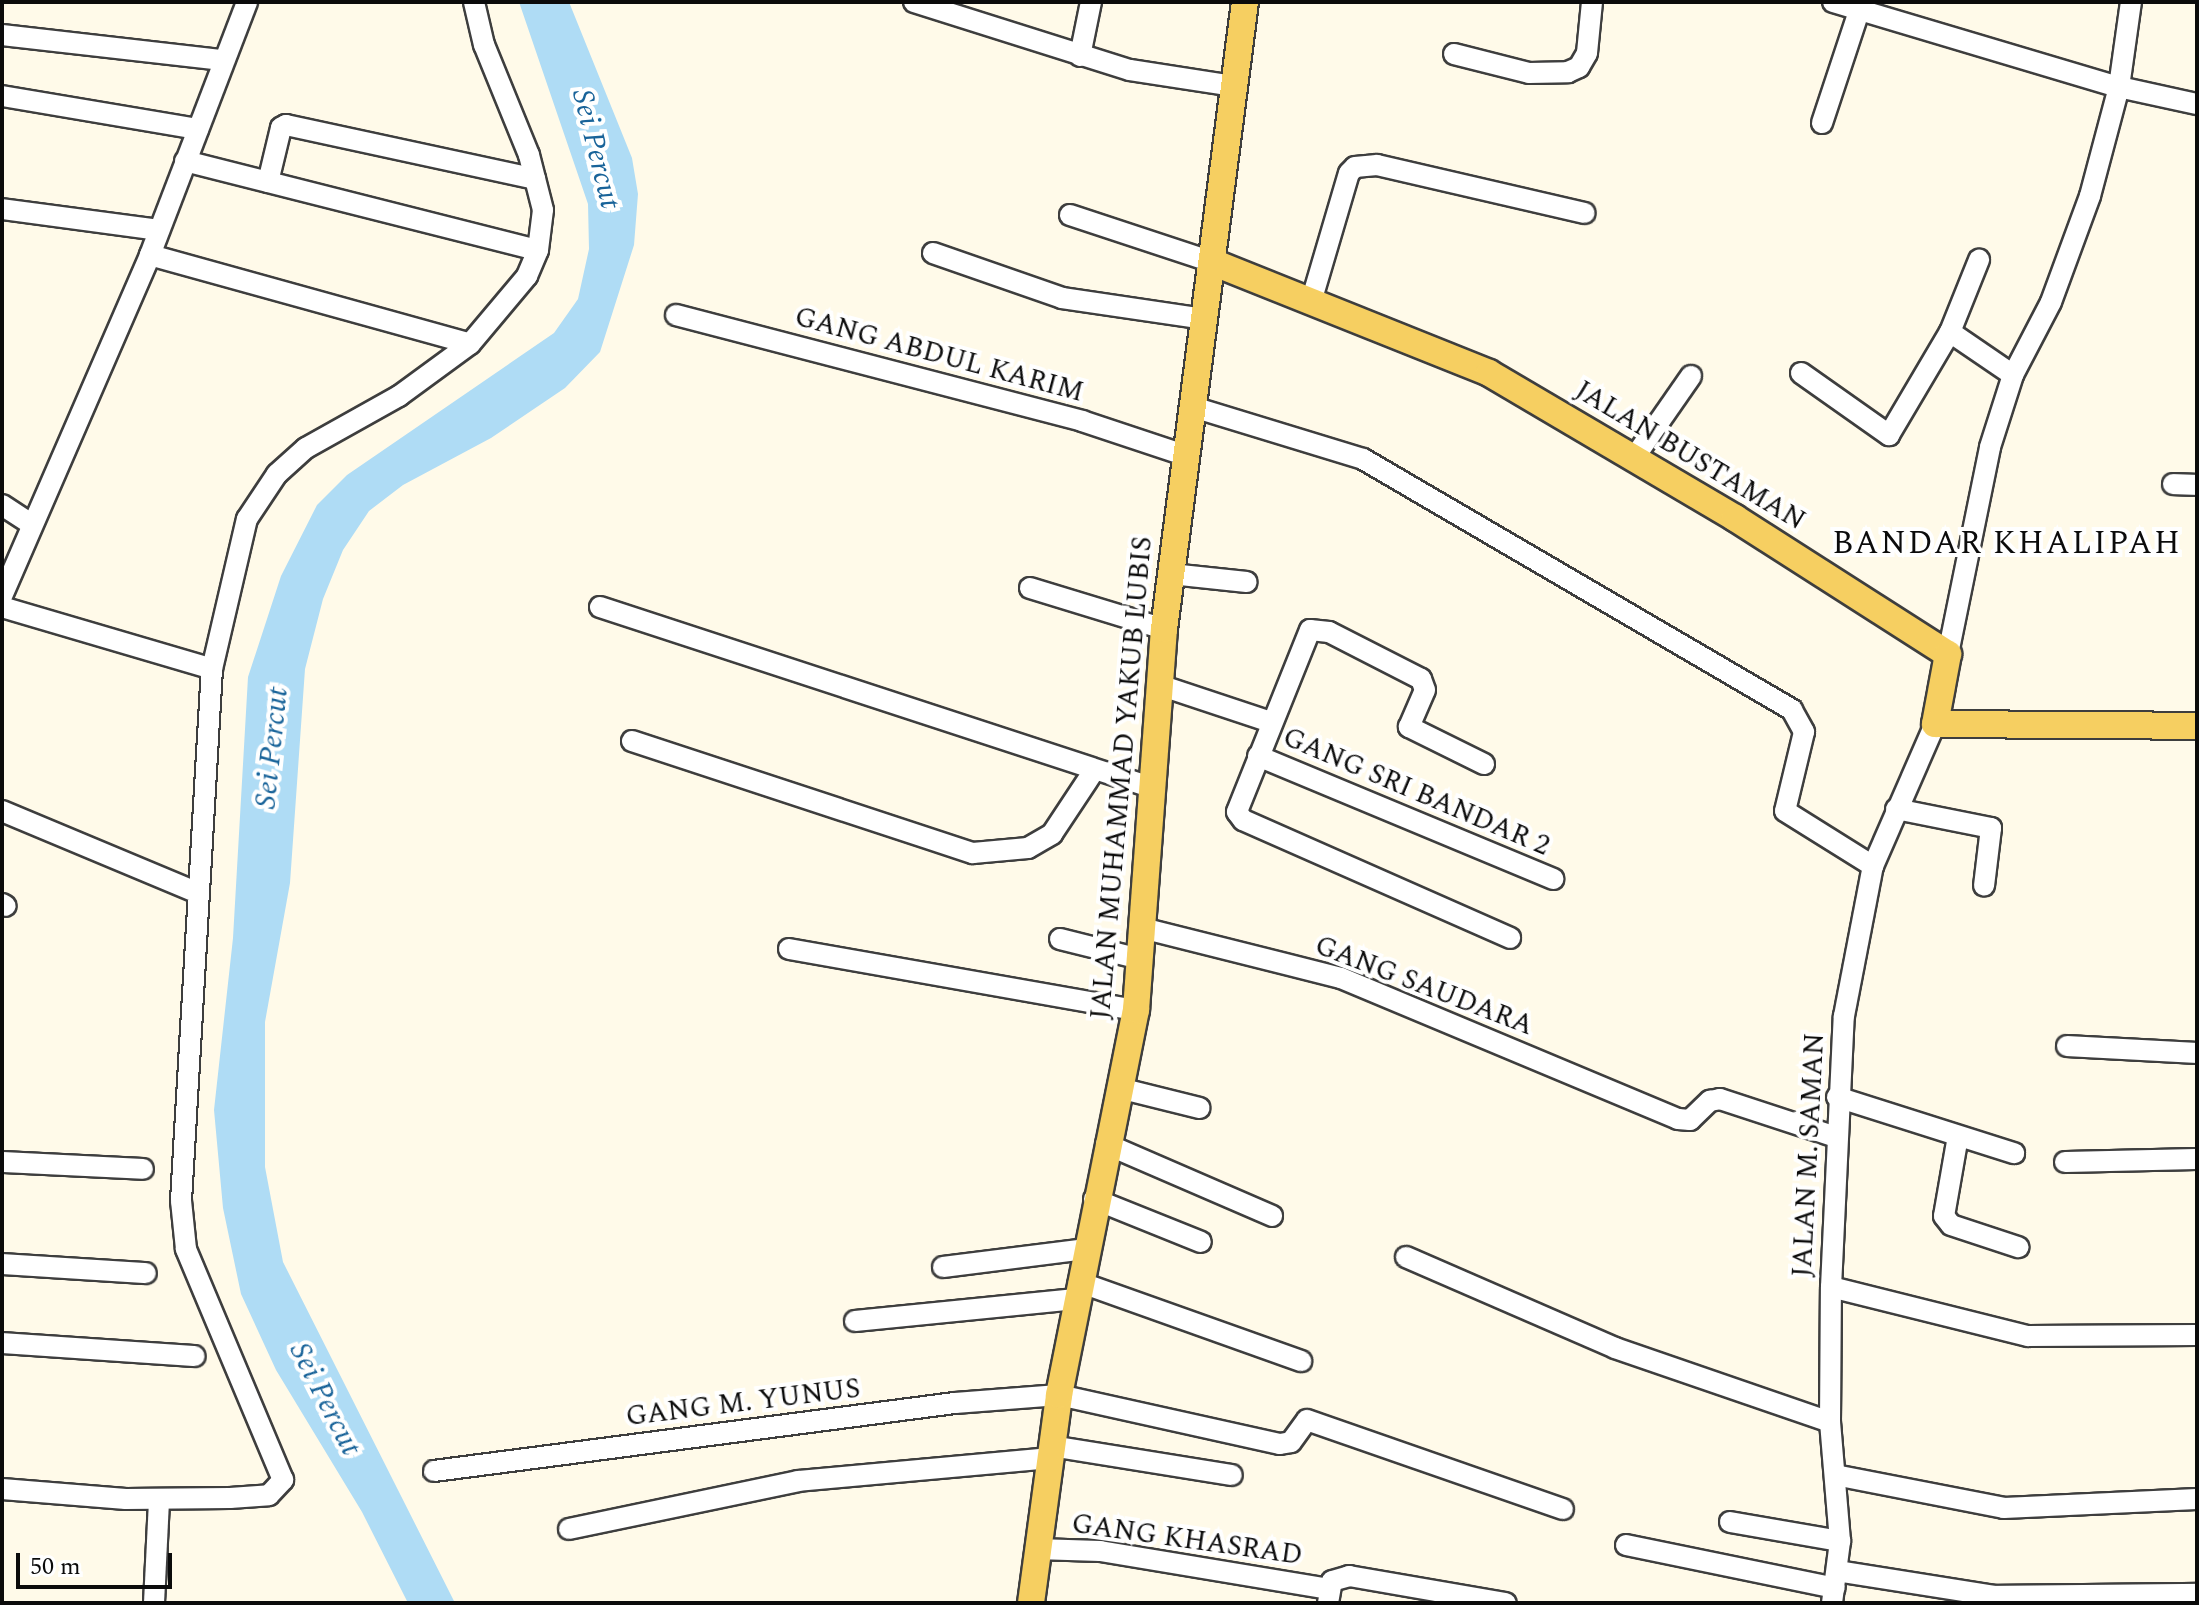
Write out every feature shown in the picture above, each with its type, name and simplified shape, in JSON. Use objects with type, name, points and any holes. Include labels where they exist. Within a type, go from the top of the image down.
[{"type":"main road","name":"JALAN MUHAMMAD YAKUB LUBIS","points":[[1031,1603],[1059,1395],[1094,1199],[1136,1010],[1164,629],[1245,2]]},
{"type":"main road","name":"JALAN BUSTAMAN","points":[[1212,262],[1489,373],[1634,458],[1948,654]]},
{"type":"main road","points":[[1948,654],[1935,724],[2197,726]]},
{"type":"street","points":[[2,596],[150,255],[247,2]]},
{"type":"street","points":[[2,1489],[159,1500],[269,1495],[283,1480],[186,1249],[180,1168],[189,1098],[196,892],[212,669],[247,519],[277,474],[306,448],[399,396],[470,344],[527,276],[538,250],[543,210],[535,179],[484,45],[474,2]]},
{"type":"street","points":[[914,2],[961,9],[1080,56],[1233,86]]},
{"type":"street","points":[[1080,56],[1091,2]]},
{"type":"street","points":[[1454,54],[1529,73],[1568,72],[1579,67],[1587,53],[1592,2]]},
{"type":"street","points":[[1833,2],[1861,5],[2119,87],[2197,104]]},
{"type":"street","points":[[1948,654],[1990,447],[2013,375],[2046,314],[2073,245],[2119,87],[2131,2]]},
{"type":"street","points":[[1822,123],[1861,5]]},
{"type":"street","points":[[2,35],[223,60]]},
{"type":"street","points":[[2,96],[198,129]]},
{"type":"street","points":[[268,182],[281,128],[286,125],[535,179]]},
{"type":"street","points":[[185,161],[538,250]]},
{"type":"street","points":[[1311,302],[1355,167],[1377,165],[1585,213]]},
{"type":"street","points":[[2,209],[159,230]]},
{"type":"street","points":[[1070,215],[1212,262]]},
{"type":"street","points":[[933,253],[1062,298],[1205,319]]},
{"type":"street","points":[[150,255],[470,344]]},
{"type":"street","points":[[1801,373],[1889,435],[1950,332],[1979,260]]},
{"type":"street","name":"GANG ABDUL KARIM","points":[[676,315],[1082,421],[1187,456]]},
{"type":"street","points":[[1950,332],[2013,375]]},
{"type":"street","points":[[1634,458],[1691,376]]},
{"type":"street","points":[[1193,407],[1363,459],[1792,710],[1804,732],[1785,811],[1873,866]]},
{"type":"street","points":[[2173,484],[2197,485]]},
{"type":"street","points":[[2,505],[31,524]]},
{"type":"street","points":[[1171,574],[1247,582]]},
{"type":"street","points":[[1030,588],[1164,629]]},
{"type":"street","points":[[2,607],[212,669]]},
{"type":"street","points":[[600,607],[1093,772],[1150,787]]},
{"type":"street","points":[[1484,764],[1409,727],[1425,690],[1421,679],[1316,630],[1307,634],[1237,812],[1243,820],[1510,938]]},
{"type":"street","points":[[1159,685],[1271,722]]},
{"type":"street","name":"JALAN M. SAMAN","points":[[1835,1587],[1840,1541],[1830,1422],[1831,1287],[1837,1097],[1844,1016],[1873,866],[1935,724]]},
{"type":"street","points":[[632,741],[973,853],[1028,848],[1052,834],[1093,772]]},
{"type":"street","name":"GANG SRI BANDAR 2","points":[[1258,756],[1553,879]]},
{"type":"street","points":[[1896,809],[1991,828],[1984,886]]},
{"type":"street","points":[[2,811],[196,892]]},
{"type":"street","name":"GANG SAUDARA","points":[[1142,928],[1341,978],[1678,1119],[1690,1120],[1710,1101],[1720,1099],[1836,1137]]},
{"type":"street","points":[[1060,939],[1140,959]]},
{"type":"street","points":[[789,949],[1136,1010]]},
{"type":"street","points":[[2067,1046],[2197,1053]]},
{"type":"street","points":[[1119,1088],[1200,1108]]},
{"type":"street","points":[[1837,1097],[2014,1153]]},
{"type":"street","points":[[1958,1136],[1944,1216],[1951,1225],[2018,1247]]},
{"type":"street","points":[[1106,1144],[1272,1216]]},
{"type":"street","points":[[2065,1162],[2197,1159]]},
{"type":"street","points":[[2,1162],[143,1169]]},
{"type":"street","points":[[1094,1199],[1201,1242]]},
{"type":"street","points":[[943,1267],[1085,1249]]},
{"type":"street","points":[[1406,1257],[1615,1348],[1830,1422]]},
{"type":"street","points":[[2,1264],[146,1273]]},
{"type":"street","points":[[1831,1287],[2028,1336],[2197,1335]]},
{"type":"street","points":[[855,1321],[1078,1290],[1301,1361]]},
{"type":"street","points":[[2,1343],[195,1356]]},
{"type":"street","name":"GANG M. YUNUS","points":[[434,1471],[955,1403],[1059,1395],[1280,1444],[1291,1442],[1302,1421],[1311,1421],[1563,1509]]},
{"type":"street","points":[[569,1529],[798,1481],[1050,1452],[1232,1475]]},
{"type":"street","points":[[1835,1475],[2004,1508],[2197,1499]]},
{"type":"street","points":[[154,1603],[159,1500]]},
{"type":"street","points":[[1730,1522],[1840,1541]]},
{"type":"street","points":[[1626,1545],[1835,1587],[1994,1596],[2197,1594]]},
{"type":"street","name":"GANG KHASRAD","points":[[1036,1549],[1116,1553],[1329,1596]]},
{"type":"street","points":[[1329,1596],[1332,1581],[1349,1576],[1506,1603]]},
{"type":"water","name":"Sei Percut","points":[[519,2],[569,2],[632,158],[638,194],[634,245],[600,352],[565,388],[491,438],[403,485],[369,511],[343,550],[323,599],[305,669],[290,883],[265,1022],[265,1167],[283,1262],[455,1603],[408,1603],[362,1512],[276,1370],[241,1294],[223,1208],[214,1110],[233,938],[248,677],[281,576],[317,505],[347,475],[554,333],[578,299],[589,249],[588,204]]},
{"type":"district","name":"BANDAR KHALIPAH","points":[[2007,544]]}]
